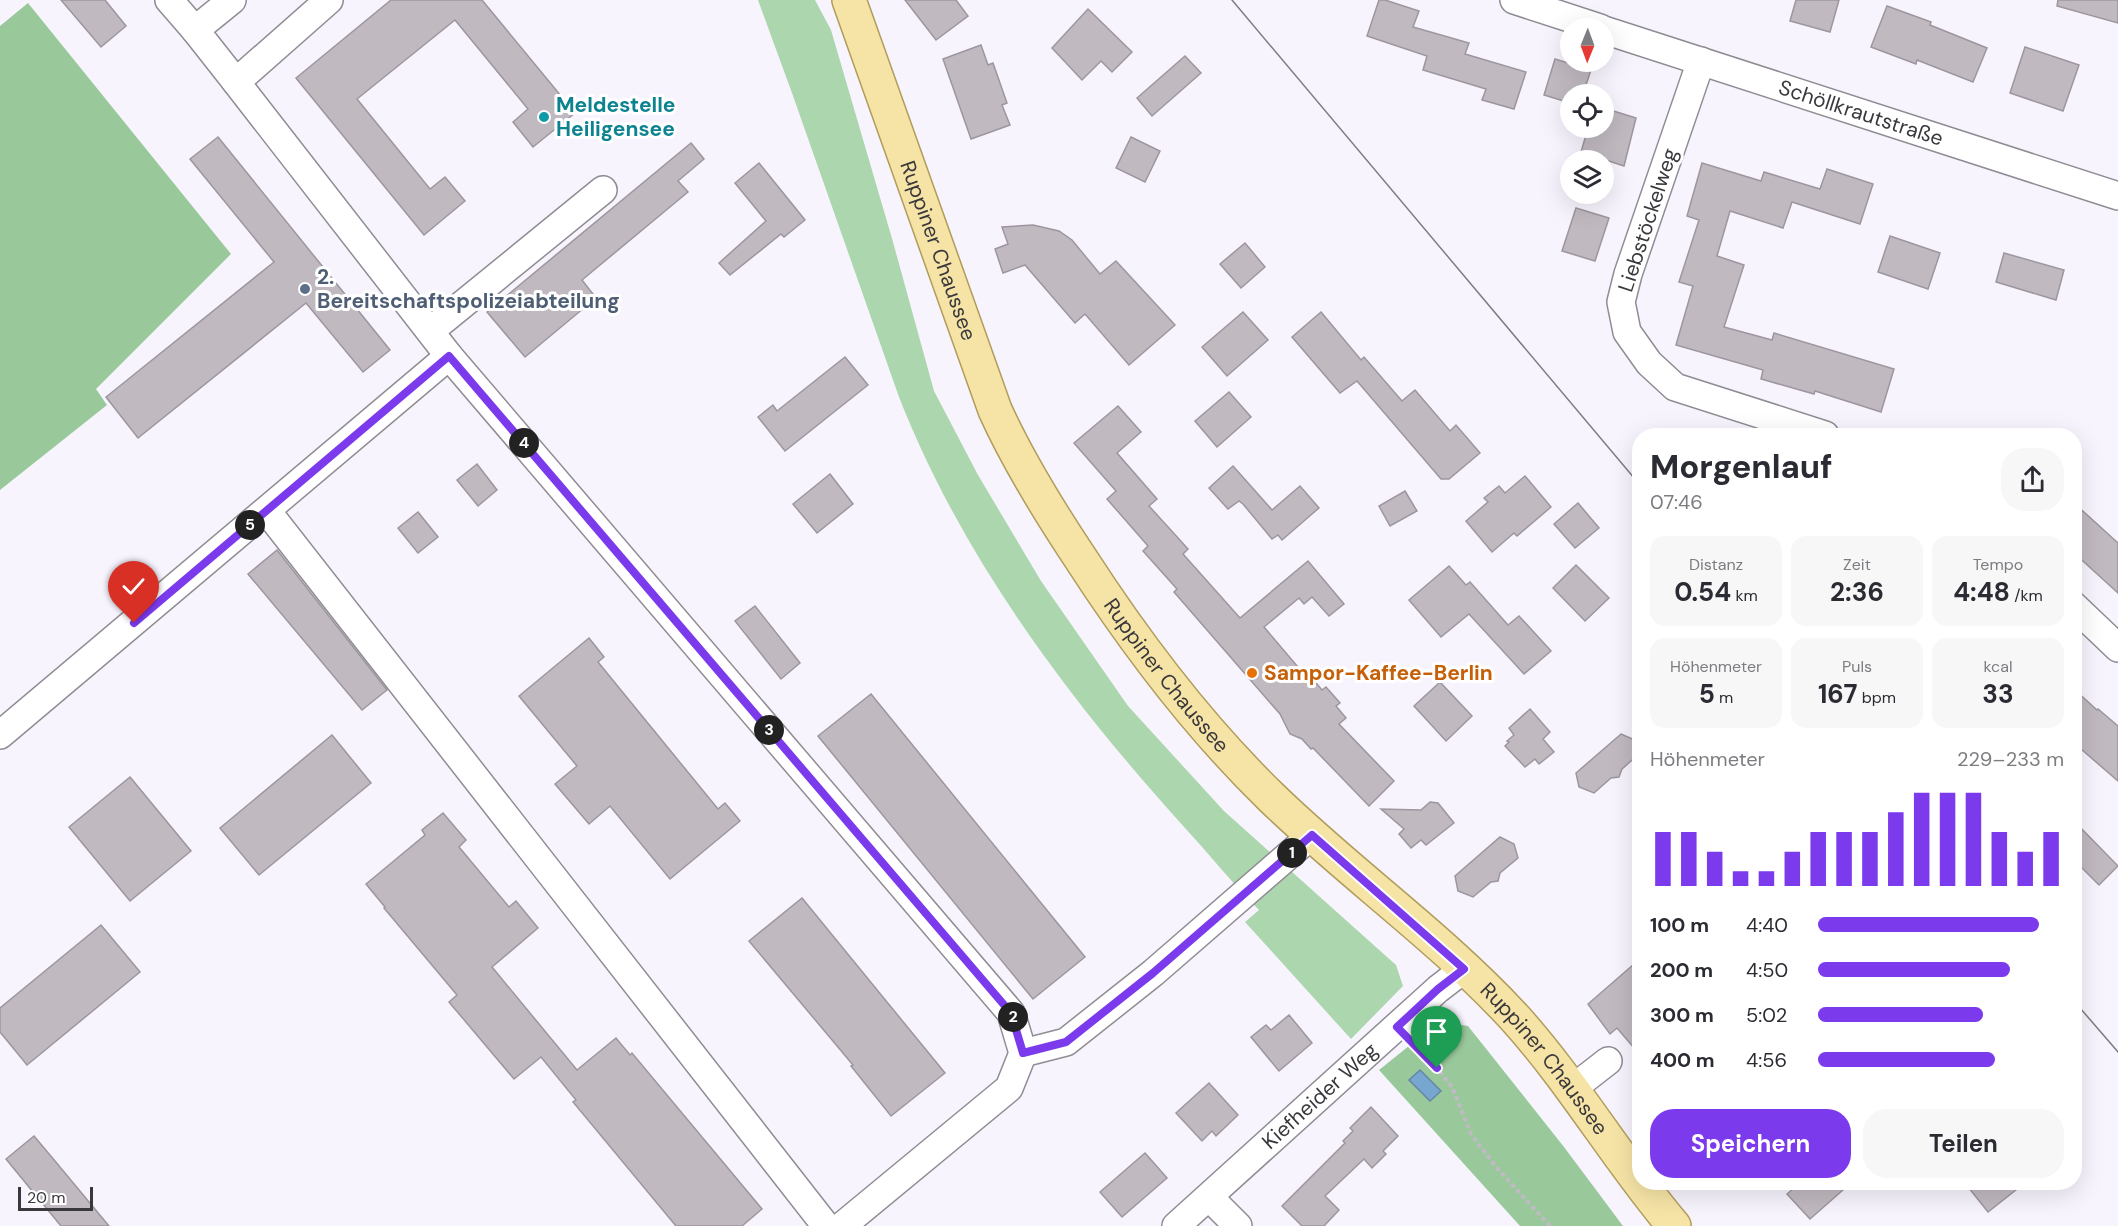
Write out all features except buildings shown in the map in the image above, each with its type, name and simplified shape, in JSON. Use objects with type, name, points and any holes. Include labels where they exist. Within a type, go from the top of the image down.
[{"type":"main road","name":"Ruppiner Chaussee","points":[[849,0],[995,410],[1021,464],[1090,574],[1150,659],[1232,756],[1271,797],[1464,969],[1514,1018],[1572,1089],[1632,1175]]},
{"type":"main road","name":"Ruppiner Chaussee","points":[[1643,1190],[1674,1226]]},
{"type":"street","points":[[169,0],[236,82],[449,356],[1011,1013],[1023,1053],[1009,1088],[842,1226]]},
{"type":"street","points":[[195,30],[232,0]]},
{"type":"street","points":[[236,82],[329,0]]},
{"type":"street","name":"Schöllkrautstraße","points":[[1514,0],[1569,18]]},
{"type":"street","name":"Schöllkrautstraße","points":[[1614,33],[2118,196]]},
{"type":"street","name":"Liebstöckelweg","points":[[1701,62],[1628,274],[1621,302],[1627,332],[1649,363],[1675,387],[1803,428]]},
{"type":"street","points":[[430,331],[603,190]]},
{"type":"street","points":[[0,735],[449,356]]},
{"type":"street","points":[[267,511],[826,1226]]},
{"type":"street","points":[[2082,614],[2118,648]]},
{"type":"street","points":[[1023,1053],[1066,1042],[1153,973],[1312,835]]},
{"type":"street","name":"Kiefheider Weg","points":[[1176,1226],[1438,989],[1464,969]]},
{"type":"street","points":[[1572,1089],[1608,1061]]},
{"type":"street","points":[[1209,1197],[1238,1226]]},
{"type":"path","points":[[1397,1027],[1452,1087],[1471,1134],[1497,1168],[1550,1226]]},
{"type":"green space","points":[[758,0],[815,0],[831,30],[934,391],[978,475],[1041,581],[1128,706],[1224,811],[1396,965],[1403,986],[1351,1039],[1245,922],[1259,910],[1142,780],[1101,730],[1022,625],[954,514],[925,457],[899,397]]},
{"type":"green space","points":[[28,3],[231,254],[96,389],[107,405],[0,490],[0,26]]},
{"type":"green space","points":[[1440,1021],[1468,1026],[1623,1226],[1520,1226],[1379,1070]]},
{"type":"water","points":[[1420,1070],[1441,1091],[1430,1101],[1409,1080]]},
{"type":"tram line","points":[[1232,0],[1632,475]]},
{"type":"tram line","points":[[2082,1010],[2118,1052]]},
{"type":"place","name":"Meldestelle Heiligensee","points":[[544,117]]},
{"type":"place","name":"2. Bereitschaftspolizeiabteilung","points":[[305,289]]},
{"type":"place","name":"Sampor-Kaffee-Berlin","points":[[1252,673]]},
{"type":"route","points":[[134,623],[449,356],[1011,1013],[1023,1053],[1066,1042],[1153,973],[1312,835],[1464,969],[1438,989],[1397,1027],[1437,1068]]}]
